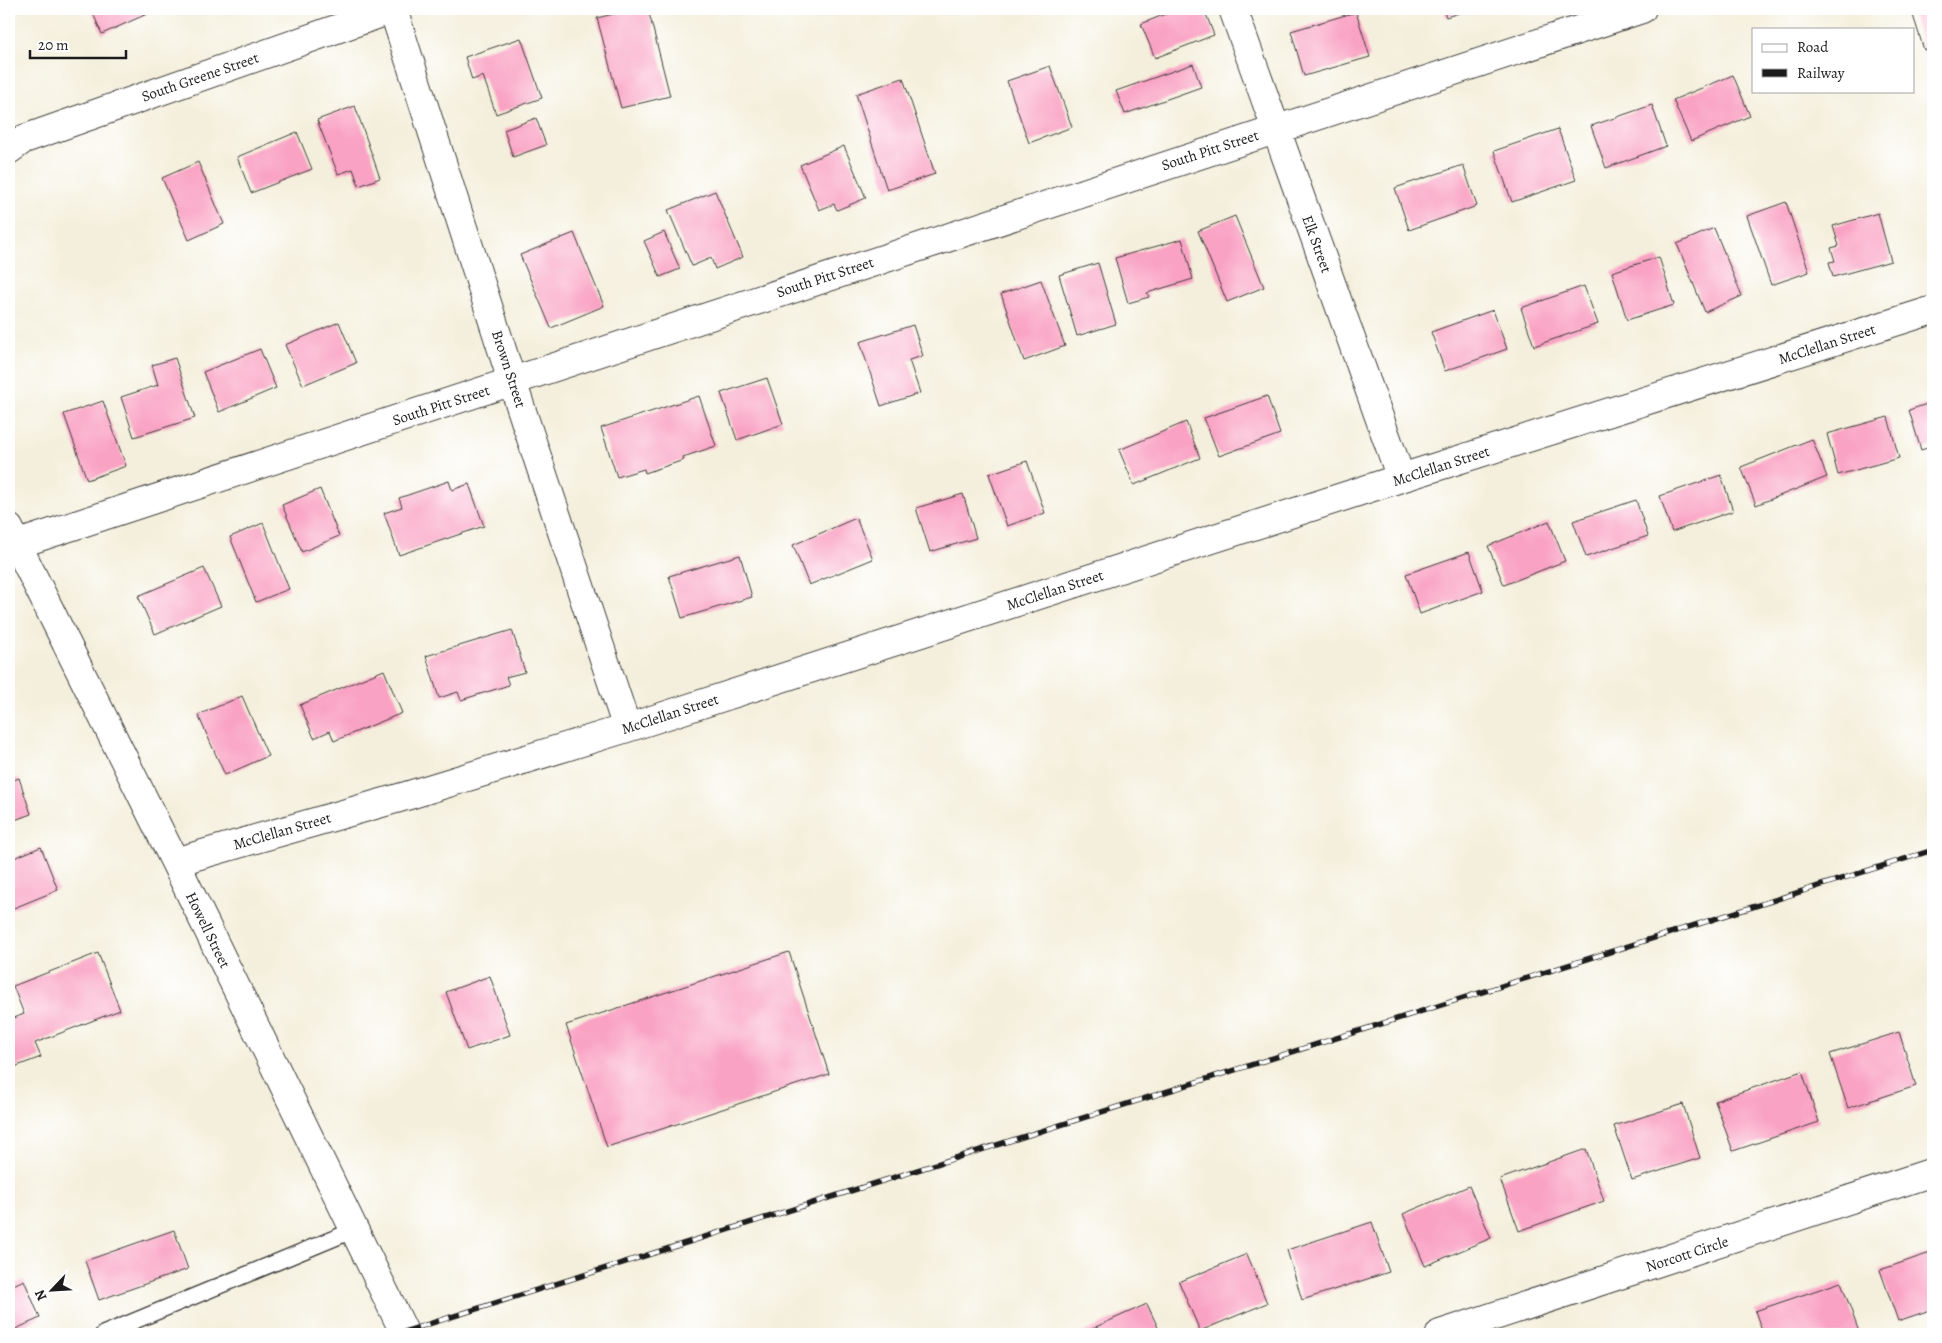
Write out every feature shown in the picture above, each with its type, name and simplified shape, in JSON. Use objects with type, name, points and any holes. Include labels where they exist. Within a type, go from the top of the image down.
[{"type":"street","name":"South Greene Street","points":[[9,150],[24,139],[393,9]]},
{"type":"street","name":"Brown Street","points":[[393,9],[512,381],[627,728]]},
{"type":"street","name":"Elk Street","points":[[1233,9],[1401,478]]},
{"type":"street","name":"South Pitt Street","points":[[12,540],[512,381],[1642,9]]},
{"type":"street","name":"McClellan Street","points":[[175,862],[406,796],[627,728],[1401,478],[1933,310]]},
{"type":"street","name":"Howell Street","points":[[12,540],[175,862],[405,1334]]},
{"type":"street","name":"Norcott Circle","points":[[1440,1334],[1933,1172]]},
{"type":"lane","points":[[103,1334],[354,1230]]},
{"type":"building","points":[[91,9],[158,9],[102,34]]},
{"type":"building","points":[[634,9],[648,9],[670,96],[621,108],[597,18]]},
{"type":"building","points":[[1178,9],[1204,9],[1214,35],[1155,58],[1141,24]]},
{"type":"building","points":[[1443,9],[1472,9],[1446,17]]},
{"type":"building","points":[[1911,9],[1933,9],[1933,48],[1924,50]]},
{"type":"building","points":[[1356,12],[1370,57],[1304,76],[1291,31]]},
{"type":"building","points":[[521,38],[542,98],[496,114],[483,76],[472,80],[465,57]]},
{"type":"building","points":[[1193,64],[1201,87],[1125,114],[1116,91]]},
{"type":"building","points":[[1050,66],[1072,127],[1029,143],[1007,81]]},
{"type":"building","points":[[1733,75],[1750,116],[1691,141],[1673,100]]},
{"type":"building","points":[[903,78],[935,174],[887,190],[856,94]]},
{"type":"building","points":[[1652,105],[1666,146],[1606,168],[1591,126]]},
{"type":"building","points":[[355,106],[380,178],[359,186],[353,169],[338,174],[317,120]]},
{"type":"building","points":[[536,118],[546,145],[513,157],[504,130]]},
{"type":"building","points":[[1558,129],[1576,180],[1512,202],[1494,151]]},
{"type":"building","points":[[297,132],[312,169],[251,193],[237,157]]},
{"type":"building","points":[[844,146],[866,198],[837,210],[834,204],[819,210],[800,165]]},
{"type":"building","points":[[198,162],[224,224],[189,240],[162,178]]},
{"type":"building","points":[[1463,165],[1477,206],[1409,230],[1395,188]]},
{"type":"building","points":[[715,191],[743,257],[715,269],[711,258],[692,266],[668,210]]},
{"type":"building","points":[[1786,202],[1809,272],[1771,285],[1747,216]]},
{"type":"building","points":[[1878,213],[1891,261],[1833,277],[1829,262],[1835,261],[1831,248],[1839,246],[1833,226]]},
{"type":"building","points":[[1235,216],[1264,287],[1227,302],[1198,231]]},
{"type":"building","points":[[1714,228],[1742,296],[1705,312],[1677,244]]},
{"type":"building","points":[[664,232],[680,269],[660,277],[644,241]]},
{"type":"building","points":[[574,233],[604,306],[551,328],[520,255]]},
{"type":"building","points":[[1182,239],[1193,279],[1147,293],[1149,297],[1128,303],[1115,258]]},
{"type":"building","points":[[1659,257],[1674,305],[1627,320],[1612,272]]},
{"type":"building","points":[[1098,263],[1116,324],[1077,336],[1059,275]]},
{"type":"building","points":[[1041,280],[1065,346],[1024,361],[1001,294]]},
{"type":"building","points":[[1584,286],[1598,324],[1534,346],[1521,308]]},
{"type":"building","points":[[1493,310],[1507,349],[1445,371],[1431,332]]},
{"type":"building","points":[[339,322],[356,363],[303,385],[285,345]]},
{"type":"building","points":[[913,325],[923,356],[909,360],[920,393],[881,406],[860,342]]},
{"type":"building","points":[[260,349],[276,388],[219,412],[203,372]]},
{"type":"building","points":[[175,358],[195,418],[134,437],[121,397],[158,385],[152,365]]},
{"type":"building","points":[[767,378],[783,424],[737,440],[721,393]]},
{"type":"building","points":[[699,396],[716,446],[683,457],[684,460],[645,473],[644,469],[617,477],[601,428]]},
{"type":"building","points":[[1267,396],[1280,434],[1219,456],[1204,418]]},
{"type":"building","points":[[103,401],[126,466],[87,480],[64,414]]},
{"type":"building","points":[[1933,402],[1933,446],[1921,450],[1909,410]]},
{"type":"building","points":[[1888,417],[1899,458],[1838,475],[1827,434]]},
{"type":"building","points":[[1186,422],[1200,458],[1134,485],[1119,450]]},
{"type":"building","points":[[1812,439],[1827,477],[1756,505],[1741,467]]},
{"type":"building","points":[[1027,461],[1045,513],[1007,526],[989,474]]},
{"type":"building","points":[[1721,475],[1733,511],[1672,532],[1660,496]]},
{"type":"building","points":[[449,481],[452,490],[469,484],[484,526],[399,555],[384,513],[402,507],[399,498]]},
{"type":"building","points":[[320,489],[339,536],[302,552],[282,505]]},
{"type":"building","points":[[963,494],[976,538],[930,552],[916,508]]},
{"type":"building","points":[[1636,500],[1648,536],[1586,557],[1573,521]]},
{"type":"building","points":[[856,518],[873,559],[809,585],[793,545]]},
{"type":"building","points":[[1549,521],[1565,561],[1504,585],[1488,546]]},
{"type":"building","points":[[263,523],[289,589],[256,602],[230,537]]},
{"type":"building","points":[[1469,552],[1483,591],[1420,614],[1406,574]]},
{"type":"building","points":[[740,555],[752,597],[682,618],[669,576]]},
{"type":"building","points":[[204,568],[221,606],[155,634],[138,596]]},
{"type":"building","points":[[512,630],[525,672],[506,677],[509,685],[461,700],[458,692],[439,698],[426,656]]},
{"type":"building","points":[[384,670],[402,713],[334,741],[330,731],[314,738],[300,705]]},
{"type":"building","points":[[242,696],[268,756],[225,775],[198,715]]},
{"type":"building","points":[[19,778],[31,814],[9,822],[9,782]]},
{"type":"building","points":[[41,847],[58,890],[9,910],[9,860]]},
{"type":"building","points":[[789,952],[829,1074],[607,1147],[566,1025]]},
{"type":"building","points":[[98,953],[120,1010],[35,1043],[41,1057],[9,1069],[9,1020],[24,1014],[13,986]]},
{"type":"building","points":[[490,976],[510,1035],[467,1050],[446,992]]},
{"type":"building","points":[[1899,1032],[1916,1086],[1848,1108],[1830,1054]]},
{"type":"building","points":[[1802,1071],[1819,1122],[1733,1151],[1715,1101]]},
{"type":"building","points":[[1683,1104],[1700,1158],[1632,1180],[1614,1126]]},
{"type":"building","points":[[1586,1149],[1604,1201],[1519,1231],[1500,1179]]},
{"type":"building","points":[[1469,1186],[1491,1238],[1425,1266],[1403,1214]]},
{"type":"building","points":[[1372,1222],[1389,1272],[1302,1300],[1287,1250]]},
{"type":"building","points":[[174,1230],[188,1269],[99,1300],[85,1261]]},
{"type":"building","points":[[1933,1252],[1933,1309],[1898,1321],[1880,1270]]},
{"type":"building","points":[[1247,1254],[1267,1303],[1200,1331],[1179,1282]]},
{"type":"building","points":[[24,1280],[40,1318],[9,1332],[9,1287]]},
{"type":"building","points":[[1841,1282],[1859,1332],[1854,1334],[1763,1334],[1755,1311]]},
{"type":"building","points":[[1147,1304],[1161,1334],[1080,1334]]},
{"type":"railway","points":[[397,1334],[1933,850]]}]
